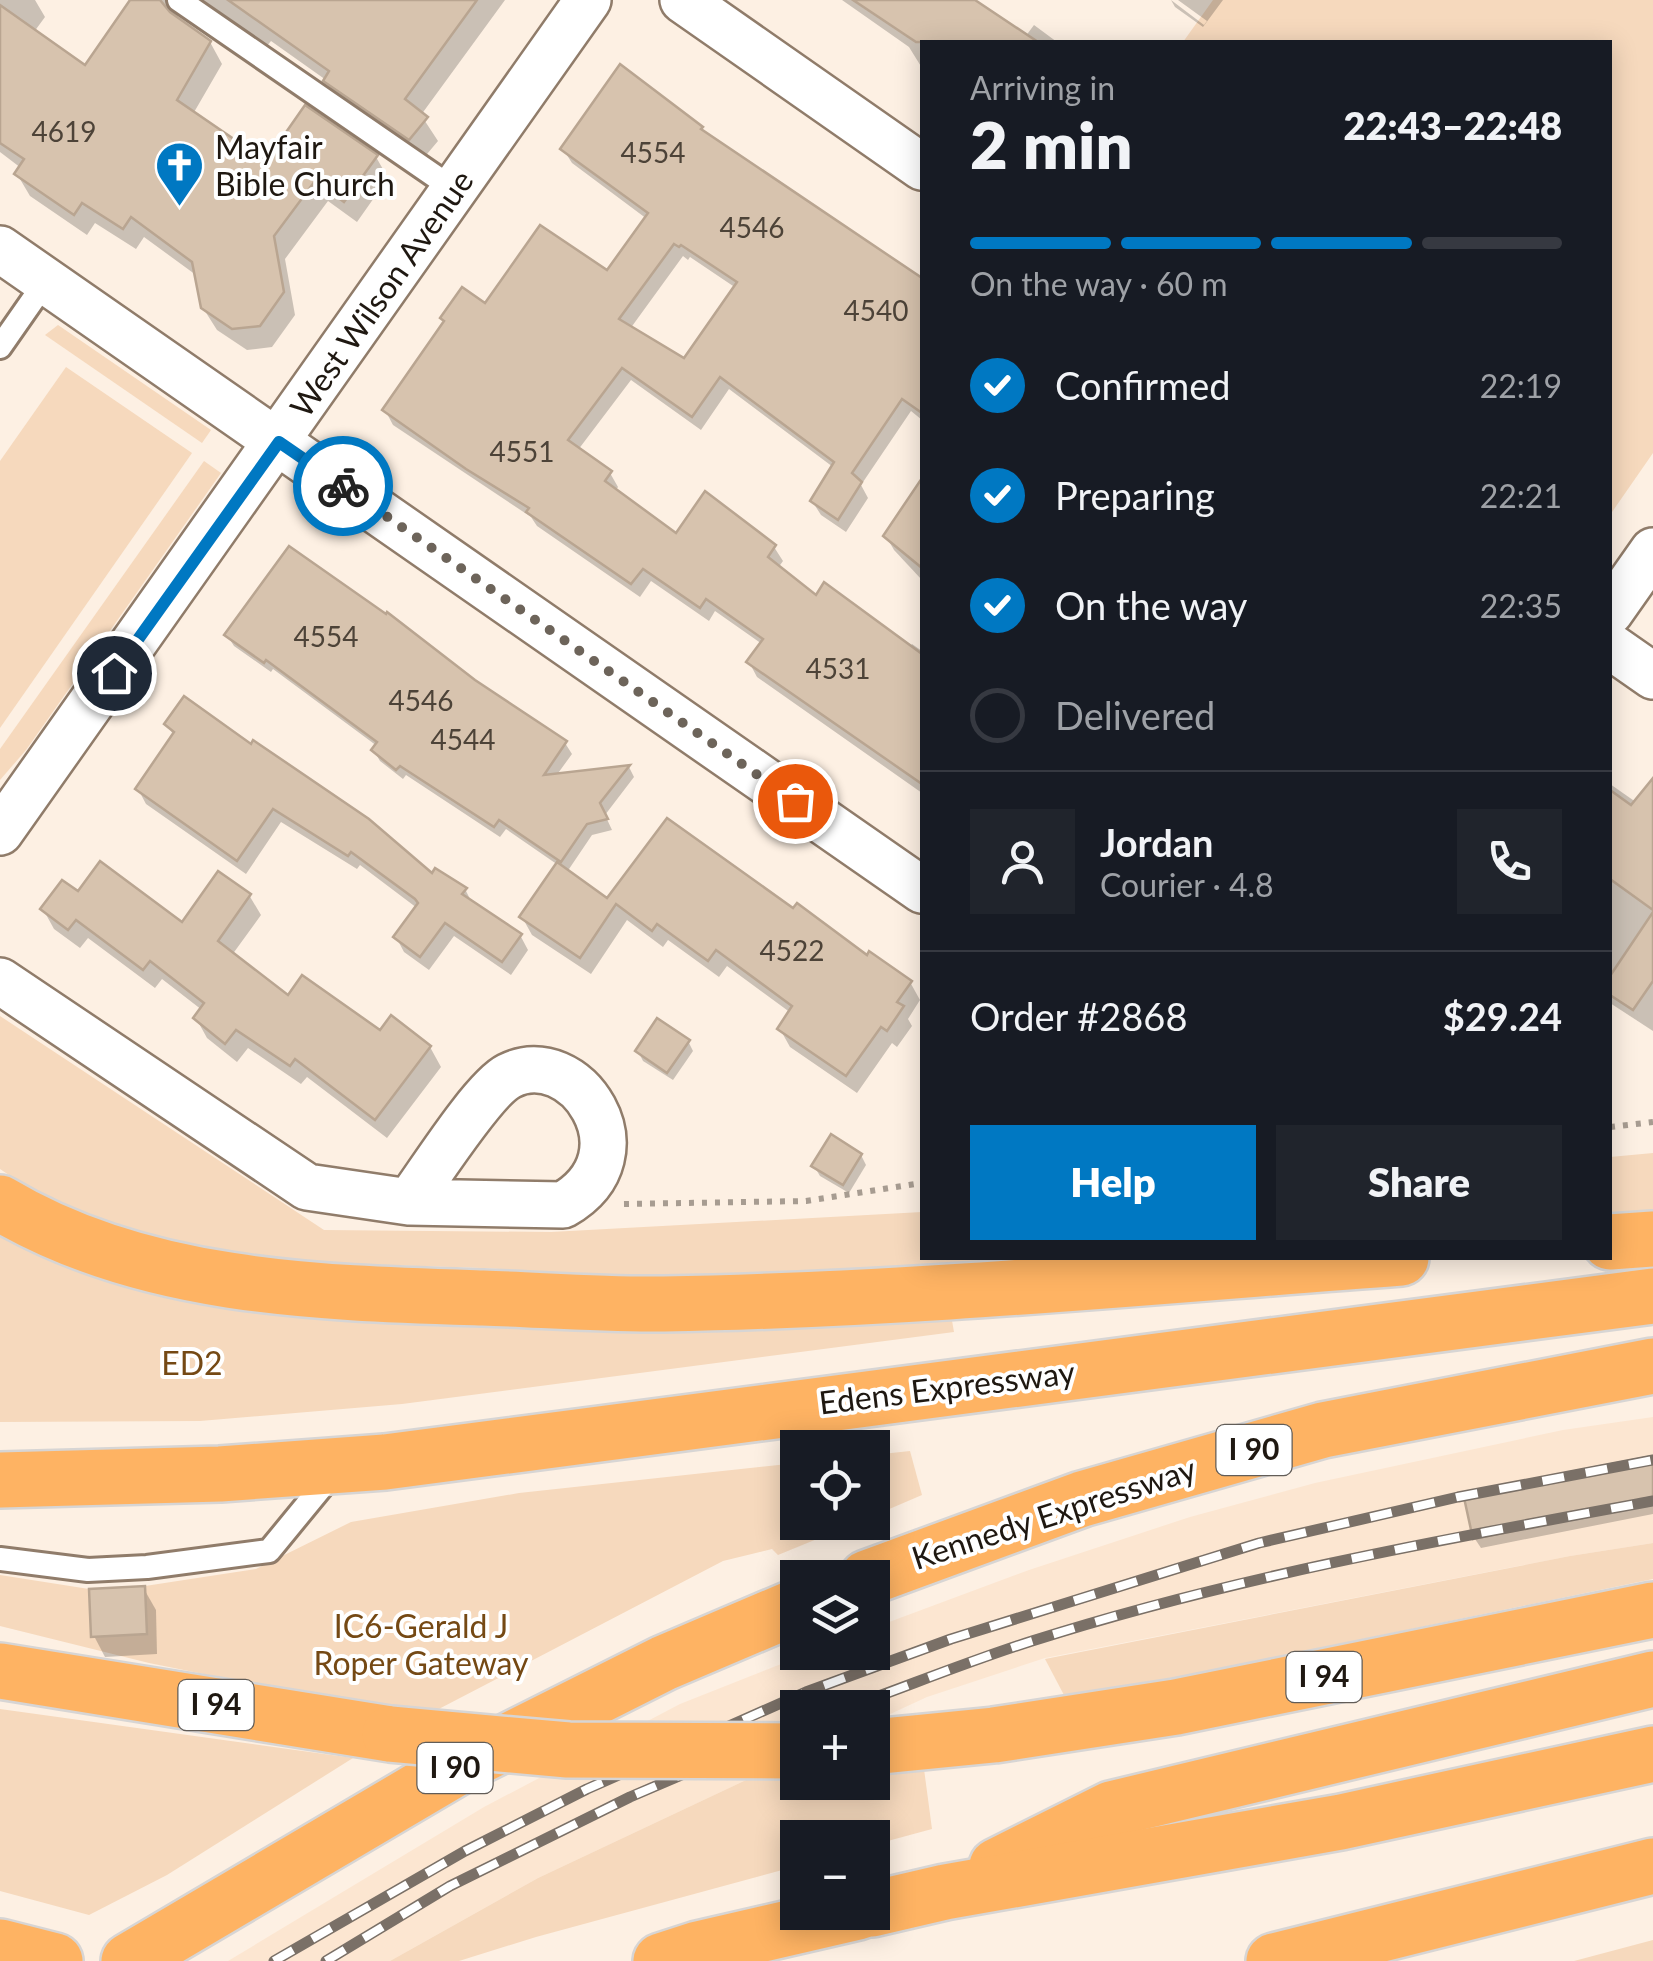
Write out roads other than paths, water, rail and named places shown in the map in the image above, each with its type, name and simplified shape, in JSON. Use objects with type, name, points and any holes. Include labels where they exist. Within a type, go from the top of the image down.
[{"type":"highway","points":[[0,1203],[63,1236],[198,1274],[288,1288],[438,1297],[661,1304],[906,1294],[1374,1260]]},
{"type":"highway","points":[[1612,1242],[1653,1239]]},
{"type":"highway","name":"Edens Expressway","points":[[0,1480],[150,1477],[338,1466],[1653,1296]]},
{"type":"highway","name":"Kennedy Expressway","points":[[890,1569],[1082,1498],[1324,1430],[1653,1366]]},
{"type":"highway","name":"I 94","points":[[890,1745],[1176,1708],[1653,1610]]},
{"type":"highway","name":"I 90","points":[[129,1961],[463,1764],[664,1663],[780,1614]]},
{"type":"highway","name":"I 94","points":[[14,1670],[390,1734],[568,1750],[780,1750]]},
{"type":"highway","points":[[946,1892],[1111,1808],[1653,1679]]},
{"type":"highway","points":[[890,1905],[1342,1822],[1653,1754]]},
{"type":"highway","points":[[1274,1961],[1375,1947],[1653,1866]]},
{"type":"highway","points":[[661,1961],[780,1930]]},
{"type":"street","name":"West Wilson Avenue","points":[[0,832],[588,0]]},
{"type":"street","points":[[683,0],[920,166]]},
{"type":"street","points":[[0,249],[920,889]]},
{"type":"street","points":[[1612,609],[1653,551]]},
{"type":"street","points":[[1612,647],[1653,676]]},
{"type":"street","points":[[0,981],[307,1187],[409,1202],[563,1205],[582,1194],[596,1177],[602,1158],[599,1117],[585,1094],[568,1081],[549,1073],[528,1071],[509,1076],[495,1087],[409,1202]]},
{"type":"lane","points":[[180,0],[454,190]]},
{"type":"lane","points":[[0,347],[46,281]]},
{"type":"lane","points":[[0,1559],[88,1570],[147,1567],[269,1550],[338,1466]]},
{"type":"railway","points":[[274,1961],[465,1851],[587,1789],[806,1692],[951,1639],[1259,1543],[1458,1497],[1653,1460]]},
{"type":"railway","points":[[890,1692],[1032,1641],[1185,1597],[1418,1545],[1653,1501]]},
{"type":"railway","points":[[326,1961],[450,1886],[630,1797],[780,1733]]},
{"type":"place","name":"Mayfair Bible Church","points":[[180,208]]},
{"type":"park label","name":"ED2","points":[[192,1364]]},
{"type":"park label","name":"IC6-Gerald J Roper Gateway","points":[[421,1646]]}]
